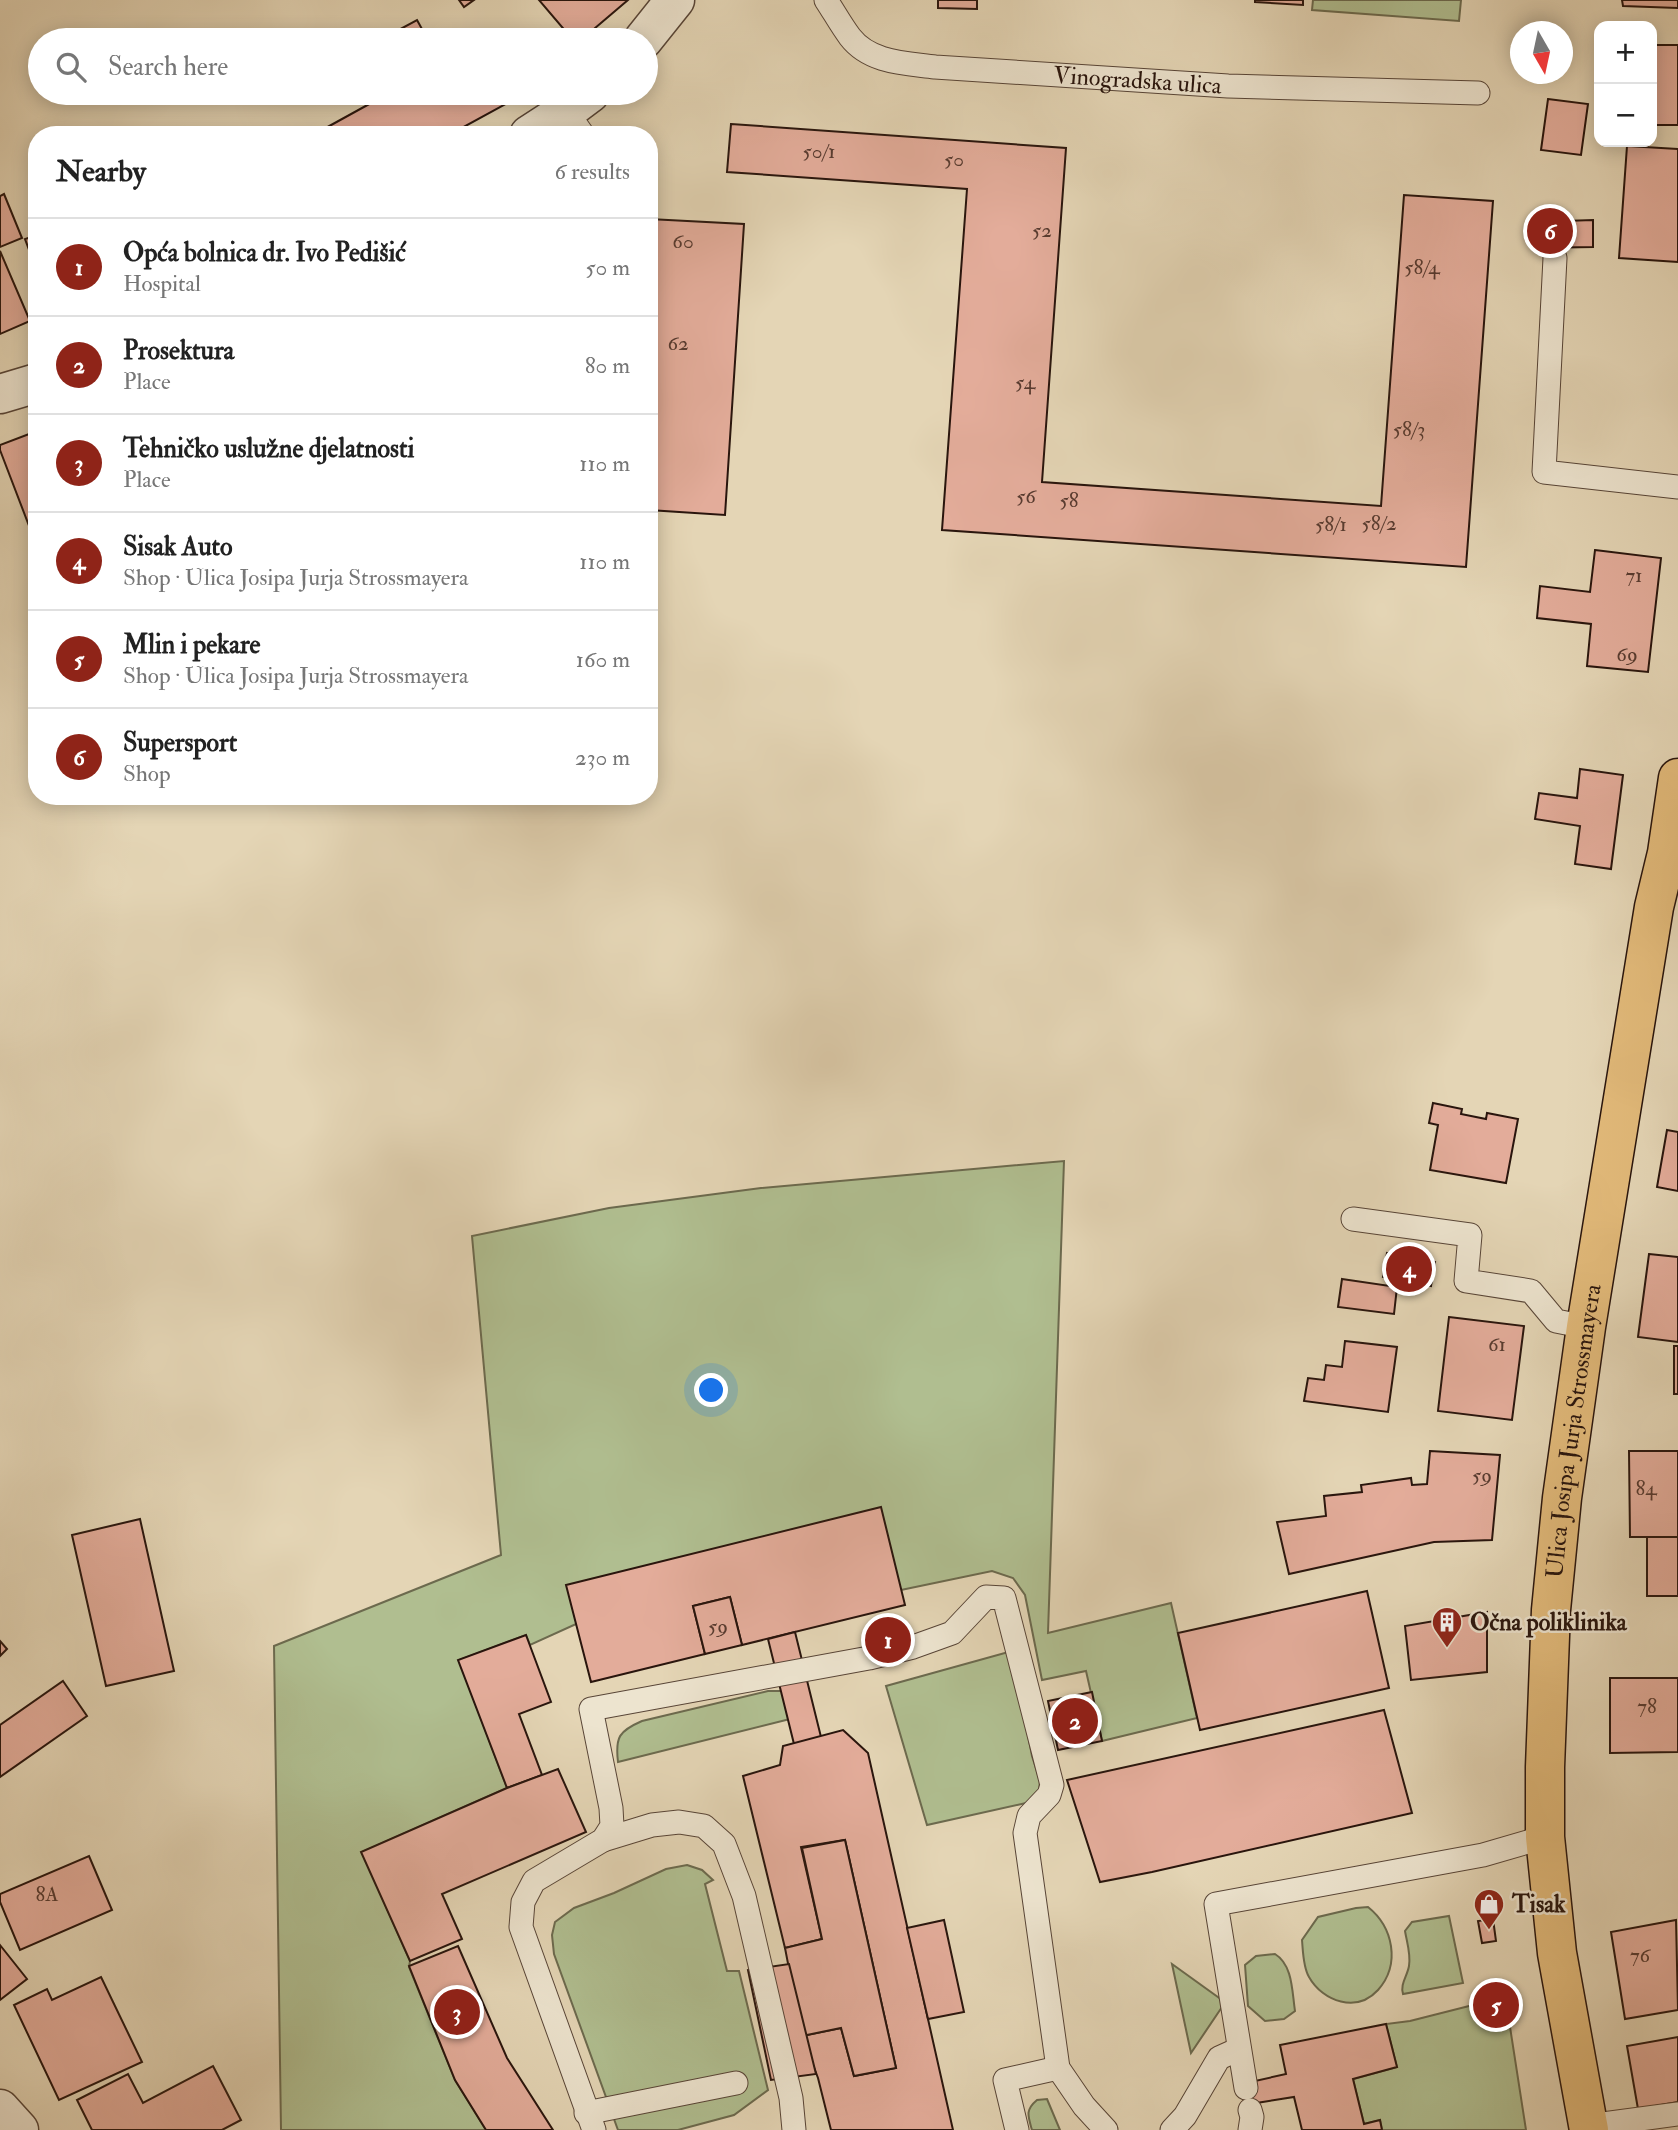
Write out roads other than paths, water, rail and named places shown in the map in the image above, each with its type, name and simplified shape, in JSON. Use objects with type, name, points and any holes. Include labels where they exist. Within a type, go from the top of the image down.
[{"type":"main road","name":"Ulica Josipa Jurja Strossmayera","points":[[1589,2128],[1557,1953],[1545,1837],[1548,1684],[1555,1554],[1586,1326],[1654,907],[1667,853],[1678,778]]},
{"type":"street","points":[[653,28],[675,0]]},
{"type":"street","points":[[550,126],[580,113]]},
{"type":"street","points":[[0,394],[28,386]]},
{"type":"street","points":[[0,2109],[19,2130]]},
{"type":"lane","name":"Vinogradska ulica","points":[[826,0],[850,37],[860,47],[874,56],[899,62],[1228,86],[1478,93]]},
{"type":"lane","points":[[1555,258],[1544,472],[1678,487]]},
{"type":"lane","points":[[1353,1219],[1470,1235],[1466,1282],[1531,1291],[1556,1321],[1586,1326]]},
{"type":"lane","points":[[603,1840],[612,1826],[611,1808],[591,1710],[869,1658],[913,1647],[952,1633],[986,1597],[1004,1598],[1052,1786],[1049,1795],[1029,1816],[1025,1833],[1058,2068],[1084,2106],[1106,2130]]},
{"type":"lane","points":[[736,2083],[590,2122],[521,1927],[523,1902],[534,1881],[603,1840],[652,1825],[679,1822],[704,1826],[724,1844],[747,1908],[791,2098],[794,2130]]},
{"type":"lane","points":[[1248,2109],[1216,1904],[1483,1855],[1545,1837]]},
{"type":"lane","points":[[1172,2130],[1185,2116],[1219,2058],[1239,2049]]},
{"type":"lane","points":[[1017,2130],[1005,2080],[1058,2068]]},
{"type":"lane","points":[[1589,2128],[1678,2114]]},
{"type":"place","name":"Supersport","points":[[1550,231]]},
{"type":"place","name":"Sisak Auto","points":[[1409,1269]]},
{"type":"place","name":"Opća bolnica dr. Ivo Pedišić","points":[[888,1640]]},
{"type":"place","name":"Očna poliklinika","points":[[1447,1649]]},
{"type":"place","name":"Prosektura","points":[[1075,1721]]},
{"type":"place","name":"Tisak","points":[[1489,1931]]},
{"type":"place","name":"Mlin i pekare","points":[[1496,2005]]},
{"type":"place","name":"Tehničko uslužne djelatnosti","points":[[457,2012]]}]
